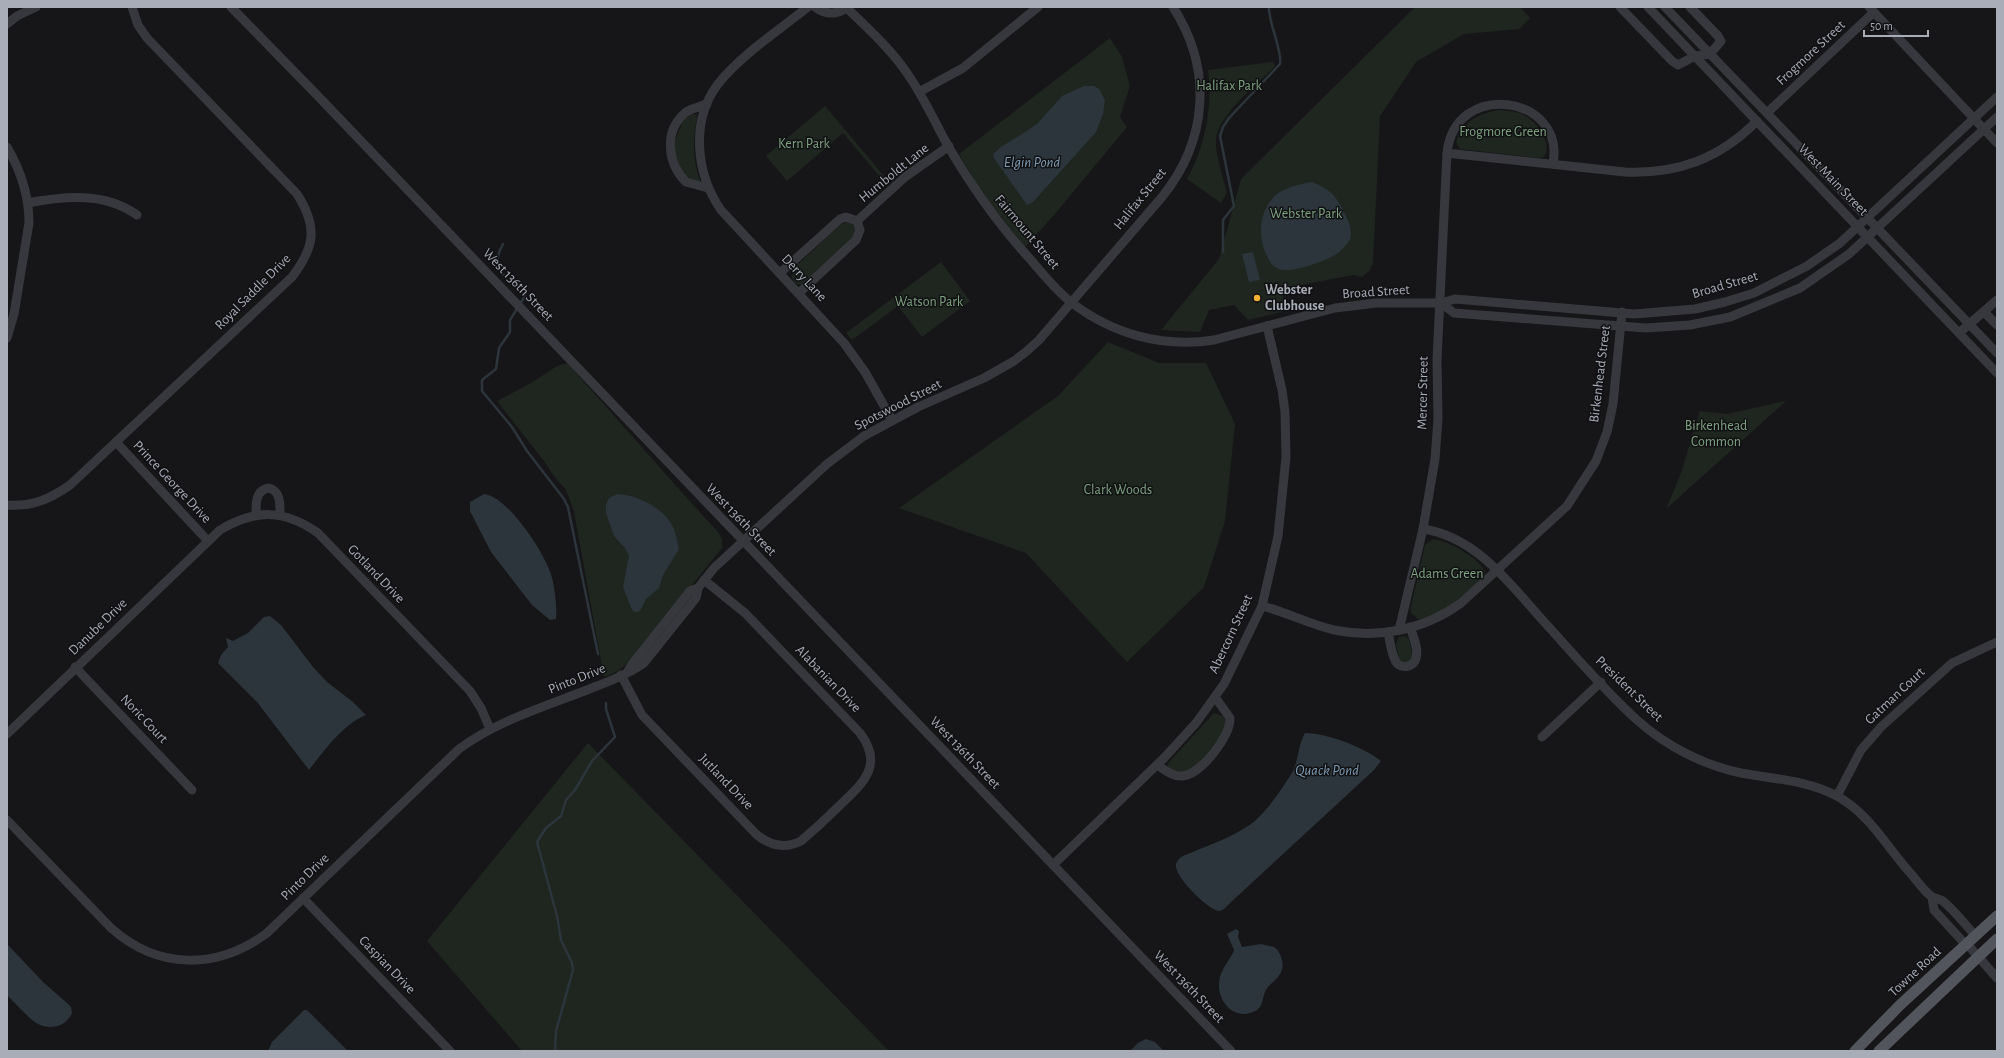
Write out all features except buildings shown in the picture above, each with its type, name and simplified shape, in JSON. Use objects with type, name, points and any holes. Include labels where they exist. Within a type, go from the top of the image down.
[{"type":"main road","name":"Towne Road","points":[[1854,1051],[1997,916]]},
{"type":"main road","points":[[1879,1051],[1997,939]]},
{"type":"street","points":[[7,24],[17,16],[36,7]]},
{"type":"street","name":"Royal Saddle Drive","points":[[7,506],[33,504],[59,493],[80,477],[292,277],[304,261],[310,247],[312,235],[310,220],[306,208],[297,194],[147,38],[136,21],[132,7]]},
{"type":"street","name":"West 136th Street","points":[[231,7],[1231,1051]]},
{"type":"street","name":"Derry Lane","points":[[808,7],[727,74],[717,85],[707,104],[701,128],[699,154],[702,171],[708,188],[728,219],[799,293],[854,356],[892,420]]},
{"type":"street","points":[[815,7],[823,12],[830,13],[838,13],[848,8]]},
{"type":"street","points":[[919,92],[963,68],[1038,7]]},
{"type":"street","name":"Halifax Street","points":[[1071,302],[1174,183],[1187,158],[1196,134],[1200,98],[1200,77],[1196,56],[1188,35],[1173,7]]},
{"type":"street","points":[[1620,7],[1674,63],[1680,64],[1703,55],[1720,43],[1720,38],[1690,7]]},
{"type":"street","name":"West Main Street","points":[[1648,7],[1767,113],[1997,353]]},
{"type":"street","name":"West Main Street","points":[[1665,7],[1757,121],[1997,373]]},
{"type":"street","name":"Fairmount Street","points":[[848,8],[897,59],[919,92],[948,146],[995,218],[1038,268],[1071,302],[1093,317],[1115,328],[1140,337],[1158,340],[1197,342],[1267,326]]},
{"type":"street","points":[[1871,10],[1997,143]]},
{"type":"street","name":"Frogmore Street","points":[[1767,113],[1871,10]]},
{"type":"street","name":"Broad Street","points":[[1267,326],[1341,308],[1376,303],[1441,303],[1455,299],[1646,313],[1695,309],[1754,293],[1807,266],[1840,243],[1997,97]]},
{"type":"street","points":[[1553,163],[1555,149],[1552,138],[1540,121],[1523,108],[1503,103],[1481,107],[1464,118],[1457,125],[1449,139],[1447,153],[1553,163],[1625,172],[1648,172],[1673,169],[1701,160],[1728,146],[1757,121]]},
{"type":"street","points":[[707,104],[689,110],[677,122],[671,136],[670,150],[673,164],[686,182],[708,188]]},
{"type":"street","name":"Broad Street","points":[[1441,303],[1454,313],[1620,327],[1646,328],[1690,325],[1730,317],[1800,288],[1849,254],[1997,116]]},
{"type":"street","name":"Humboldt Lane","points":[[856,221],[905,177],[948,146]]},
{"type":"street","points":[[7,147],[17,164],[28,203],[29,223],[27,243],[14,314],[7,338]]},
{"type":"street","name":"Mercer Street","points":[[1399,630],[1423,529],[1436,453],[1438,419],[1437,367],[1447,153]]},
{"type":"street","points":[[28,203],[63,198],[92,198],[116,202],[137,215]]},
{"type":"street","name":"Humboldt Lane","points":[[780,273],[840,219],[846,217],[856,221],[860,230],[856,240],[799,293]]},
{"type":"street","points":[[1960,333],[1997,300]]},
{"type":"street","name":"Spotswood Street","points":[[743,542],[827,464],[864,436],[892,420],[969,386],[1014,361],[1039,340],[1071,302]]},
{"type":"street","name":"Birkenhead Street","points":[[1262,606],[1333,629],[1361,634],[1388,632],[1410,628],[1421,625],[1449,612],[1498,571],[1567,506],[1596,461],[1607,432],[1613,404],[1622,312]]},
{"type":"street","points":[[1984,312],[1997,326]]},
{"type":"street","name":"Abercorn Street","points":[[1053,865],[1157,765],[1196,723],[1215,697],[1237,660],[1262,606],[1278,536],[1286,457],[1282,390],[1267,326]]},
{"type":"street","name":"Prince George Drive","points":[[116,442],[208,541]]},
{"type":"street","points":[[256,515],[257,502],[260,492],[269,488],[277,494],[280,503],[280,515]]},
{"type":"street","name":"Gotland Drive","points":[[208,541],[220,530],[239,519],[256,515],[280,515],[298,521],[318,532],[470,691],[481,708],[490,729]]},
{"type":"street","name":"President Street","points":[[1423,529],[1433,530],[1460,542],[1477,553],[1498,571],[1620,704],[1647,729],[1694,757],[1725,769],[1801,782],[1836,796],[1849,804],[1870,822],[1910,873],[1932,897],[1943,900],[1976,936]]},
{"type":"street","name":"Danube Drive","points":[[7,734],[208,541]]},
{"type":"street","name":"Pinto Drive","points":[[7,820],[119,935],[139,948],[165,957],[178,959],[204,959],[229,955],[243,949],[267,933],[459,749],[490,729],[637,669],[644,663],[696,598],[698,588],[714,568],[743,542]]},
{"type":"street","name":"Alabanian Drive","points":[[704,580],[745,613],[860,733],[869,747],[871,761],[865,781],[833,812]]},
{"type":"street","points":[[1388,632],[1395,660],[1398,665],[1403,667],[1409,666],[1415,662],[1417,652],[1410,628]]},
{"type":"street","name":"Gatman Court","points":[[1836,796],[1862,750],[1881,727],[1952,663],[1997,642]]},
{"type":"street","name":"Noric Court","points":[[76,667],[192,790]]},
{"type":"street","name":"Jutland Drive","points":[[625,673],[642,715],[762,839],[774,845],[795,844],[807,836],[833,812]]},
{"type":"street","points":[[1542,737],[1601,682]]},
{"type":"street","points":[[1157,765],[1176,775],[1188,774],[1200,767],[1221,742],[1228,730],[1230,718],[1215,697]]},
{"type":"street","name":"President Street","points":[[1932,897],[1934,910],[1997,978]]},
{"type":"street","name":"Caspian Drive","points":[[303,898],[450,1051]]},
{"type":"green space","name":"Webster Park","points":[[1415,7],[1520,7],[1530,18],[1519,29],[1464,34],[1416,62],[1380,116],[1373,263],[1370,270],[1362,277],[1353,275],[1281,289],[1286,311],[1248,320],[1234,305],[1209,310],[1200,332],[1161,330],[1219,259],[1241,179]]},
{"type":"green space","points":[[1110,38],[1122,57],[1130,86],[1120,117],[1127,127],[1055,214],[1025,247],[982,193],[959,154]]},
{"type":"green space","name":"Halifax Park","points":[[1273,62],[1275,66],[1240,100],[1224,120],[1219,129],[1216,139],[1216,146],[1227,193],[1221,203],[1187,179],[1199,153],[1206,126],[1209,98],[1208,70]]},
{"type":"green space","name":"Kern Park","points":[[825,106],[889,182],[886,184],[843,133],[787,181],[766,156]]},
{"type":"green space","name":"Frogmore Green","points":[[1499,110],[1512,111],[1521,114],[1529,118],[1534,123],[1545,139],[1546,151],[1544,157],[1539,158],[1460,149],[1456,143],[1462,129],[1467,124],[1478,116]]},
{"type":"green space","points":[[692,114],[697,115],[694,148],[700,181],[691,181],[681,173],[673,146],[683,121]]},
{"type":"green space","points":[[848,222],[855,226],[856,235],[803,285],[796,284],[792,278],[793,269],[841,224]]},
{"type":"green space","name":"Watson Park","points":[[941,262],[970,301],[922,337],[898,306],[852,340],[846,333]]},
{"type":"green space","name":"Clark Woods","points":[[1108,342],[1159,363],[1206,363],[1235,424],[1225,521],[1204,587],[1127,662],[1026,553],[899,508],[1058,396]]},
{"type":"green space","points":[[567,363],[718,532],[722,539],[722,548],[637,653],[618,671],[604,677],[574,512],[566,490],[497,401],[531,383],[557,366]]},
{"type":"green space","name":"Birkenhead Common","points":[[1786,401],[1666,509],[1681,473],[1700,411],[1727,414]]},
{"type":"green space","name":"Adams Green","points":[[1433,539],[1447,543],[1471,556],[1478,562],[1485,573],[1483,578],[1452,604],[1434,615],[1418,619],[1411,613],[1411,607],[1425,545]]},
{"type":"green space","points":[[1405,636],[1409,639],[1413,659],[1407,664],[1399,660],[1396,644],[1399,637]]},
{"type":"green space","points":[[1214,713],[1223,716],[1227,722],[1221,738],[1194,769],[1183,773],[1170,770],[1167,766],[1170,761]]},
{"type":"green space","points":[[588,743],[889,1051],[522,1051],[427,941]]},
{"type":"water","name":"Elgin Pond","points":[[1084,86],[1094,86],[1099,89],[1105,100],[1103,114],[1096,132],[1033,202],[1027,205],[994,158],[993,154],[1001,147],[1038,123],[1062,96]]},
{"type":"water","points":[[1312,182],[1323,187],[1338,201],[1349,222],[1351,230],[1350,237],[1342,250],[1328,259],[1292,270],[1279,269],[1270,261],[1263,246],[1261,228],[1265,211],[1268,204],[1280,192],[1300,184]]},
{"type":"water","points":[[1253,252],[1260,280],[1249,282],[1242,254]]},
{"type":"water","points":[[484,494],[494,497],[504,505],[515,516],[535,542],[549,568],[552,578],[555,593],[556,619],[550,620],[532,605],[491,552],[470,511],[470,502]]},
{"type":"water","points":[[617,494],[641,500],[662,513],[668,519],[673,528],[679,549],[663,575],[659,588],[646,599],[640,611],[635,612],[632,610],[623,587],[629,556],[625,548],[614,536],[606,513],[606,505],[609,498]]},
{"type":"water","points":[[270,616],[281,625],[313,667],[327,682],[353,702],[366,715],[342,731],[309,770],[257,702],[218,663],[221,655],[228,647],[226,638],[233,641],[248,633],[264,617]]},
{"type":"water","name":"Quack Pond","points":[[1305,733],[1324,735],[1334,738],[1355,746],[1381,761],[1374,770],[1224,909],[1219,911],[1214,909],[1200,899],[1180,877],[1176,865],[1177,862],[1181,857],[1242,830],[1262,814],[1293,771]]},
{"type":"water","points":[[1236,929],[1239,931],[1238,937],[1242,947],[1261,944],[1274,947],[1282,958],[1283,965],[1280,974],[1267,988],[1259,1008],[1249,1014],[1234,1012],[1223,1001],[1220,993],[1220,977],[1234,950],[1227,934]]},
{"type":"water","points":[[7,944],[44,983],[71,1007],[72,1013],[65,1022],[54,1027],[37,1024],[7,995]]},
{"type":"water","points":[[304,1010],[307,1010],[348,1051],[268,1051],[272,1042]]},
{"type":"water","points":[[1146,1039],[1155,1042],[1164,1051],[1130,1051],[1138,1043]]},
{"type":"waterway","points":[[1223,252],[1223,220],[1234,206],[1220,136],[1223,127],[1229,118],[1280,64],[1279,52],[1269,13],[1269,7]]},
{"type":"waterway","points":[[503,244],[497,261],[499,268],[507,279],[525,296],[510,320],[510,332],[499,348],[496,369],[482,380],[482,391],[512,427],[527,451],[564,499],[568,507],[598,654]]},
{"type":"waterway","points":[[555,1051],[556,1031],[573,970],[572,963],[561,940],[557,916],[537,842],[546,828],[561,816],[566,800],[575,790],[592,761],[615,737],[606,709],[606,703]]},
{"type":"place","name":"Webster Clubhouse","points":[[1257,298]]}]
